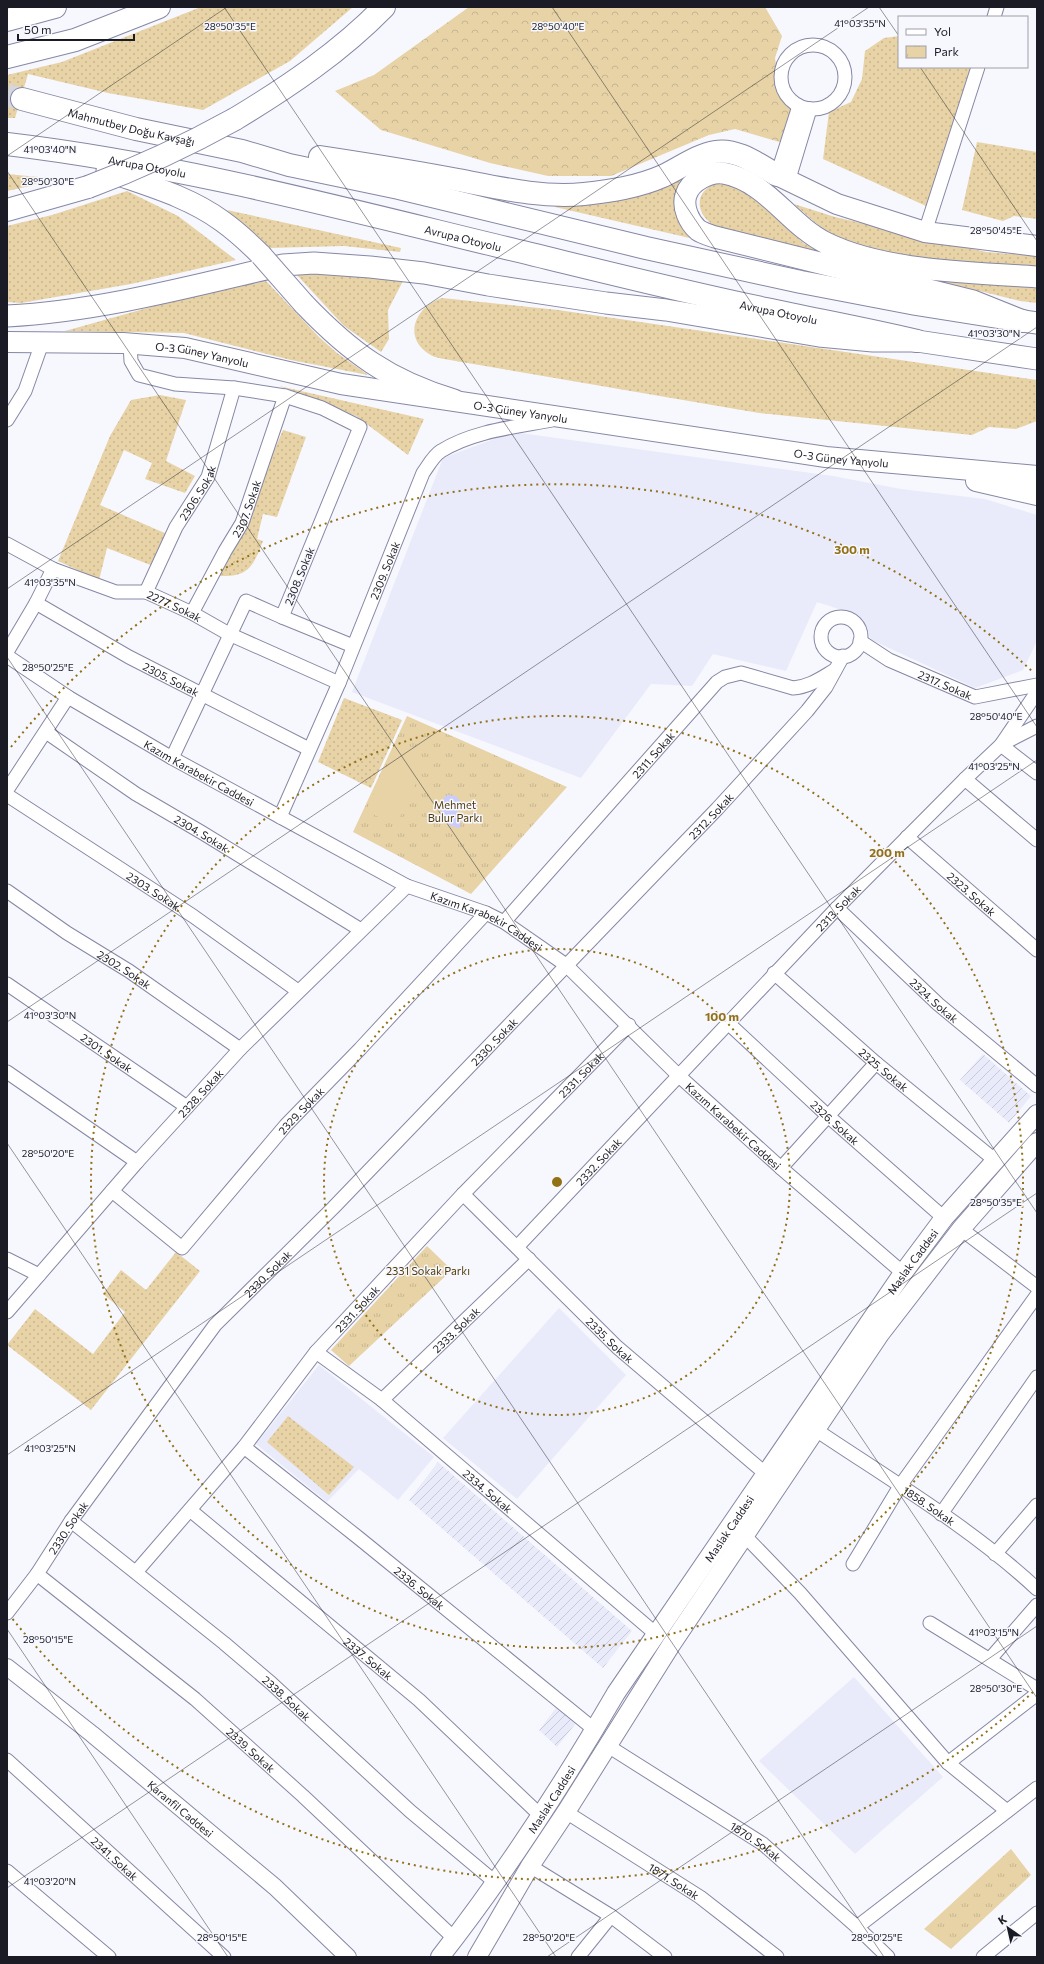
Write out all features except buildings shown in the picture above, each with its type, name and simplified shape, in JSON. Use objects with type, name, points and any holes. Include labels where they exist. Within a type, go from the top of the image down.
[{"type":"highway","points":[[7,20],[55,7]]},
{"type":"highway","points":[[7,57],[75,40],[159,7]]},
{"type":"highway","points":[[7,210],[88,187],[168,154],[235,119],[276,95],[323,61],[384,7]]},
{"type":"highway","name":"Mahmutbey Doğu Kavşağı","points":[[22,99],[136,128],[242,151]]},
{"type":"highway","name":"Avrupa Otoyolu","points":[[7,144],[50,149],[228,182],[693,292],[917,341]]},
{"type":"highway","points":[[50,149],[175,195],[222,220],[261,255],[304,304],[352,350],[388,374],[426,392],[454,400]]},
{"type":"highway","points":[[242,151],[282,151],[386,167],[502,190],[562,195],[635,187],[664,176],[703,156],[716,152],[732,153],[751,160],[782,179]]},
{"type":"highway","points":[[242,151],[289,165],[400,188],[646,248],[801,282],[916,304],[1030,322]]},
{"type":"highway","points":[[1030,322],[972,301],[715,237],[699,231],[690,220],[685,206],[686,194],[696,181],[709,174],[721,173],[737,177],[755,186],[774,200],[803,229],[827,244],[842,250],[884,261],[919,267],[1037,277]]},
{"type":"highway","points":[[7,316],[38,314],[100,306],[283,265],[314,263],[424,273],[488,285],[674,311],[819,336],[873,341],[917,341],[1032,359]]},
{"type":"main road","points":[[782,179],[837,204],[925,232],[1037,246]]},
{"type":"main road","name":"O-3 Güney Yanyolu","points":[[7,342],[130,344],[185,348],[341,384],[454,400],[826,458],[899,463],[1037,476]]},
{"type":"main road","points":[[899,463],[940,475],[989,483],[1037,495]]},
{"type":"main road","name":"Maslak Caddesi","points":[[440,1957],[455,1939],[495,1882],[540,1815],[616,1693],[903,1273],[944,1218],[1037,1114]]},
{"type":"main road","name":"Maslak Caddesi","points":[[477,1957],[530,1866],[566,1812],[671,1645],[880,1334],[961,1229],[1037,1142]]},
{"type":"street","points":[[808,45],[820,45],[831,50],[840,58],[844,70],[845,82],[840,93],[833,102],[822,108],[804,107],[790,99],[783,90],[781,78],[782,67],[788,56],[796,49],[808,45]]},
{"type":"street","points":[[925,232],[978,68]]},
{"type":"street","points":[[782,179],[804,107]]},
{"type":"street","points":[[7,420],[25,391],[42,343]]},
{"type":"street","points":[[130,344],[131,361],[139,375],[175,384],[234,388],[284,396]]},
{"type":"street","name":"2306. Sokak","points":[[146,592],[176,527],[208,477],[234,388]]},
{"type":"street","name":"2308. Sokak","points":[[172,758],[200,695],[246,602],[282,617],[360,427],[322,408],[284,396]]},
{"type":"street","name":"2307. Sokak","points":[[192,613],[225,551],[242,523],[284,396]]},
{"type":"street","name":"2309. Sokak","points":[[280,816],[339,683],[424,473],[440,451],[469,439],[503,429],[569,418]]},
{"type":"street","name":"2277. Sokak","points":[[7,544],[53,569],[116,592],[146,592],[192,613],[229,634],[339,683]]},
{"type":"street","points":[[7,652],[36,604],[53,569]]},
{"type":"street","name":"2305. Sokak","points":[[36,604],[200,695],[309,750]]},
{"type":"street","points":[[282,617],[353,646]]},
{"type":"street","points":[[844,617],[855,623],[861,635],[860,641],[857,649],[850,654],[843,656],[830,653],[822,643],[822,630],[831,620],[844,617]]},
{"type":"street","name":"2317. Sokak","points":[[860,641],[889,660],[975,697],[1037,685]]},
{"type":"street","name":"Kazım Karabekir Caddesi","points":[[7,656],[68,697],[172,758],[407,886],[486,913],[504,922],[566,965],[628,1024],[679,1076],[781,1168],[903,1273]]},
{"type":"street","name":"2312. Sokak","points":[[566,965],[718,809],[807,711],[826,687],[843,656]]},
{"type":"street","points":[[807,711],[800,688],[835,670]]},
{"type":"street","name":"2311. Sokak","points":[[504,922],[717,682],[725,676],[741,673],[793,688],[800,688]]},
{"type":"street","name":"2313. Sokak","points":[[679,1076],[774,973],[906,837],[965,778],[1001,745],[1037,692]]},
{"type":"street","points":[[7,790],[68,697]]},
{"type":"street","name":"2313. Sokak","points":[[1001,745],[1037,726]]},
{"type":"street","name":"2304. Sokak","points":[[46,732],[136,794],[361,930]]},
{"type":"street","points":[[1001,745],[1037,774]]},
{"type":"street","points":[[965,778],[1037,840]]},
{"type":"street","name":"2303. Sokak","points":[[7,795],[193,916],[298,991]]},
{"type":"street","name":"2323. Sokak","points":[[906,837],[1037,950]]},
{"type":"street","name":"2328. Sokak","points":[[7,1312],[137,1162],[240,1049],[407,886]]},
{"type":"street","name":"2302. Sokak","points":[[7,891],[67,933],[129,971],[240,1049]]},
{"type":"street","name":"2324. Sokak","points":[[837,908],[938,1004],[1037,1086]]},
{"type":"street","name":"2329. Sokak","points":[[112,1191],[182,1248],[286,1125],[360,1049],[486,913]]},
{"type":"street","name":"2330. Sokak","points":[[7,1613],[36,1574],[71,1521],[215,1325],[333,1208],[566,965]]},
{"type":"street","name":"2325. Sokak","points":[[774,973],[876,1063],[996,1161]]},
{"type":"street","name":"2301. Sokak","points":[[7,984],[186,1107]]},
{"type":"street","name":"2326. Sokak","points":[[728,1023],[828,1116],[944,1218]]},
{"type":"street","name":"2331. Sokak","points":[[136,1572],[244,1447],[316,1352],[463,1194],[628,1024]]},
{"type":"street","points":[[781,1168],[876,1063]]},
{"type":"street","points":[[7,1072],[137,1162]]},
{"type":"street","name":"2332. Sokak","points":[[516,1247],[679,1076]]},
{"type":"street","name":"2335. Sokak","points":[[463,1194],[617,1347],[766,1474]]},
{"type":"street","points":[[961,1229],[1037,1287]]},
{"type":"street","points":[[7,1259],[39,1276]]},
{"type":"street","name":"2333. Sokak","points":[[382,1400],[529,1259]]},
{"type":"street","points":[[853,1564],[900,1486],[1037,1295]]},
{"type":"street","name":"2334. Sokak","points":[[316,1352],[382,1400],[656,1634]]},
{"type":"street","points":[[941,1514],[1037,1377]]},
{"type":"street","name":"1858. Sokak","points":[[816,1430],[941,1514],[1016,1570],[1037,1589]]},
{"type":"street","name":"2336. Sokak","points":[[244,1447],[360,1538],[594,1730]]},
{"type":"street","points":[[995,1554],[1037,1505]]},
{"type":"street","name":"2337. Sokak","points":[[190,1510],[419,1700],[540,1815]]},
{"type":"street","name":"2338. Sokak","points":[[71,1521],[136,1572],[271,1683],[410,1811],[495,1882]]},
{"type":"street","points":[[745,1536],[800,1593],[948,1763],[1007,1811]]},
{"type":"street","name":"2339. Sokak","points":[[36,1574],[195,1699],[303,1796],[455,1939]]},
{"type":"street","points":[[990,1659],[1037,1605]]},
{"type":"street","points":[[930,1623],[1037,1689]]},
{"type":"street","name":"Karanfil Caddesi","points":[[7,1667],[92,1734],[275,1886],[348,1957]]},
{"type":"street","points":[[948,1763],[1037,1694]]},
{"type":"street","name":"1870. Sokak","points":[[608,1746],[764,1844],[857,1927],[888,1957]]},
{"type":"street","name":"2341. Sokak","points":[[7,1760],[217,1955]]},
{"type":"street","points":[[857,1927],[1037,1788]]},
{"type":"street","name":"1871. Sokak","points":[[566,1812],[700,1897],[777,1957]]},
{"type":"street","points":[[530,1866],[611,1916],[665,1957]]},
{"type":"street","points":[[7,1871],[109,1957]]},
{"type":"street","points":[[983,1957],[1037,1913]]},
{"type":"street","points":[[578,1957],[611,1916]]},
{"type":"shaded area","points":[[513,432],[833,476],[901,489],[985,499],[1037,515],[1037,641],[1023,670],[975,688],[872,640],[851,613],[817,602],[786,671],[713,654],[692,686],[651,684],[581,778],[352,692],[443,458]]},
{"type":"shaded area","points":[[983,1054],[1031,1096],[1009,1123],[960,1080]]},
{"type":"shaded area","points":[[559,1308],[626,1375],[517,1499],[443,1438]]},
{"type":"shaded area","points":[[319,1365],[434,1457],[398,1500],[359,1469],[327,1502],[256,1444]]},
{"type":"shaded area","points":[[438,1462],[632,1631],[603,1668],[409,1500]]},
{"type":"shaded area","points":[[854,1677],[943,1777],[855,1854],[759,1761]]},
{"type":"shaded area","points":[[556,1708],[576,1723],[557,1747],[539,1730]]},
{"type":"green space","points":[[201,7],[353,7],[290,61],[203,110],[108,93],[28,74],[15,118],[7,118],[7,75],[62,62]]},
{"type":"green space","points":[[469,7],[765,7],[782,36],[775,58],[779,85],[792,107],[783,143],[735,129],[709,135],[611,176],[548,176],[490,163],[381,130],[335,91],[374,75]]},
{"type":"green space","points":[[898,36],[898,68],[971,68],[926,206],[823,159],[829,112],[851,102],[862,79],[865,51],[884,38]]},
{"type":"green space","points":[[977,142],[1037,152],[1037,219],[1014,216],[1003,221],[962,210]]},
{"type":"green space","points":[[684,172],[689,175],[694,239],[555,207],[556,203]]},
{"type":"green space","points":[[7,174],[49,178],[30,186],[7,191]]},
{"type":"green space","points":[[723,182],[755,196],[803,243],[817,250],[816,254],[717,227],[709,221],[703,215],[700,208],[702,195],[706,189]]},
{"type":"green space","points":[[127,191],[178,216],[236,260],[131,284],[21,303],[7,302],[7,226],[52,215]]},
{"type":"green space","points":[[794,204],[835,217],[986,252],[1037,256],[1037,268],[900,257],[833,238]]},
{"type":"green space","points":[[227,210],[401,248],[400,252],[344,246],[269,248]]},
{"type":"green space","points":[[317,271],[404,279],[388,310],[389,339],[381,352],[344,326],[296,274]]},
{"type":"green space","points":[[266,281],[319,337],[337,353],[368,375],[291,360],[184,333],[65,331],[176,300]]},
{"type":"green space","points":[[939,281],[1037,286],[1037,303],[1020,301]]},
{"type":"green space","points":[[442,298],[558,310],[1037,380],[1037,421],[1016,429],[989,427],[972,435],[759,413],[434,357],[421,347],[416,339],[414,331],[419,315],[433,302]]},
{"type":"green space","points":[[279,386],[424,419],[408,455],[356,416]]},
{"type":"green space","points":[[160,395],[186,400],[166,461],[195,476],[185,493],[145,479],[152,463],[124,450],[100,505],[167,534],[153,566],[107,548],[99,580],[58,561],[110,436],[131,400]]},
{"type":"green space","points":[[283,430],[306,437],[277,517],[263,514],[257,539],[263,541],[253,563],[249,568],[238,574],[220,576]]},
{"type":"green space","points":[[344,698],[402,720],[371,788],[318,762]]},
{"type":"green space","name":"Mehmet Bulur Parkı","points":[[407,716],[567,787],[471,894],[353,832]]},
{"type":"green space","points":[[397,746],[427,760],[396,825],[366,811]]},
{"type":"green space","name":"2331 Sokak Parkı","points":[[427,1246],[452,1270],[349,1366],[331,1350]]},
{"type":"green space","points":[[176,1252],[200,1271],[91,1410],[7,1345],[35,1309],[93,1354],[125,1312],[103,1294],[121,1270],[146,1290]]},
{"type":"green space","points":[[288,1416],[354,1467],[329,1495],[267,1442]]},
{"type":"green space","points":[[1011,1849],[1031,1875],[951,1949],[924,1929]]},
{"type":"water","points":[[448,795],[456,796],[460,801],[457,813],[461,820],[460,828],[453,827],[443,818],[442,803],[444,797]]},
{"type":"tunnel","points":[[7,95],[22,99]]}]
